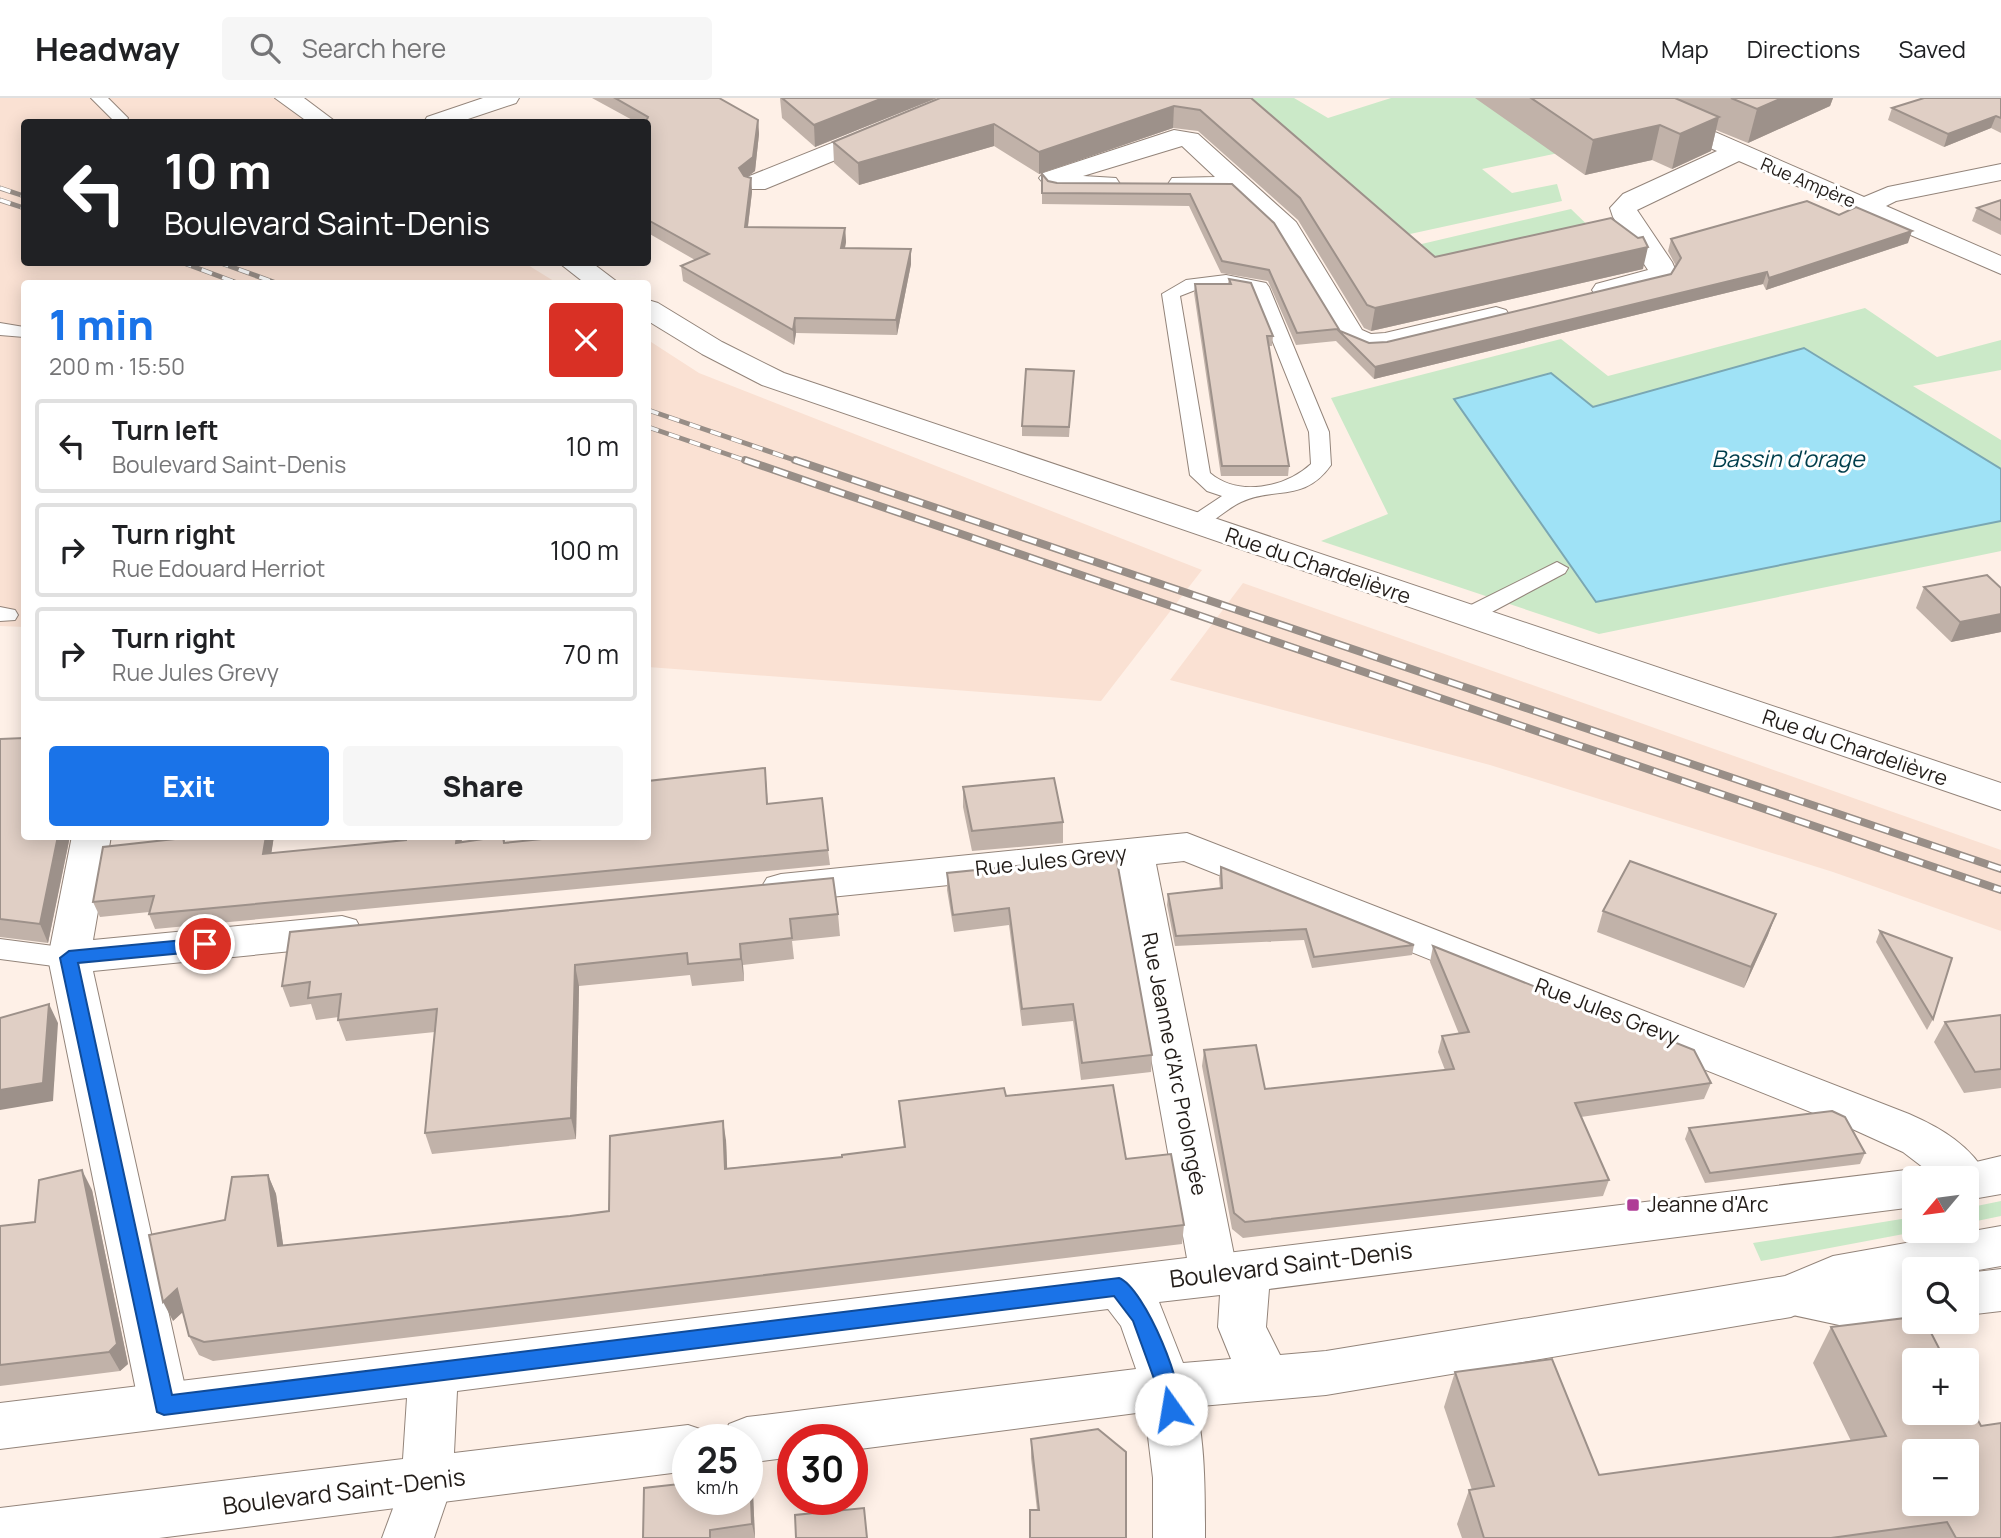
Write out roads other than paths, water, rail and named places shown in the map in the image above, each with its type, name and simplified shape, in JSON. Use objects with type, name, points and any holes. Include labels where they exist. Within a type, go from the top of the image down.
[{"type":"street","points":[[287,98],[319,119]]},
{"type":"street","points":[[445,119],[507,98]]},
{"type":"street","points":[[757,183],[965,98]]},
{"type":"street","name":"Rue Ampère","points":[[1627,100],[1737,152],[2001,266]]},
{"type":"street","points":[[1239,184],[1057,184],[1052,178],[1174,138],[1189,139],[1239,184],[1286,228],[1352,336],[1367,343],[1385,342],[1521,310]]},
{"type":"street","points":[[1575,297],[1657,277],[1662,271],[1658,258],[1625,218],[1623,208],[1632,201],[1737,152]]},
{"type":"street","points":[[1864,207],[1888,195],[2001,172]]},
{"type":"street","points":[[578,266],[600,280]]},
{"type":"street","name":"Rue du Chardelièvre","points":[[651,311],[724,354],[774,379],[1193,524],[2001,797]]},
{"type":"street","points":[[91,840],[69,958],[164,1405]]},
{"type":"street","name":"Rue Jules Grevy","points":[[747,891],[1187,847],[1875,1119],[1920,1138],[1959,1166]]},
{"type":"street","name":"Rue Jeanne d'Arc Prolongée","points":[[1135,853],[1231,1273]]},
{"type":"street","points":[[69,958],[373,928]]},
{"type":"street","name":"Boulevard Saint-Denis","points":[[0,1426],[1902,1189]]},
{"type":"street","points":[[763,1438],[1167,1387],[1326,1373],[1791,1296],[1833,1276],[2001,1246]]},
{"type":"street","points":[[1231,1273],[1240,1327],[1267,1378]]},
{"type":"street","points":[[1119,1287],[1141,1316],[1167,1387],[1179,1478],[1179,1538]]},
{"type":"street","points":[[1979,1293],[2001,1290]]},
{"type":"street","points":[[1791,1296],[1853,1307],[1902,1301]]},
{"type":"street","points":[[408,1538],[427,1482],[433,1373]]},
{"type":"street","name":"Boulevard Saint-Denis","points":[[0,1533],[672,1450]]},
{"type":"lane","points":[[99,98],[120,118]]},
{"type":"lane","points":[[1193,524],[1241,495],[1286,490],[1305,481],[1321,465],[1319,432],[1260,287],[1234,279],[1184,285],[1171,294],[1200,475],[1214,488],[1241,495]]},
{"type":"lane","points":[[0,329],[21,332]]},
{"type":"lane","points":[[1466,616],[1557,568]]},
{"type":"lane","points":[[0,949],[69,958]]},
{"type":"water","name":"Bassin d'orage","points":[[1804,348],[2001,469],[2001,521],[1596,602],[1454,399],[1551,373],[1593,407]]},
{"type":"railway","points":[[0,188],[21,195]]},
{"type":"railway","points":[[0,200],[21,207]]},
{"type":"railway","points":[[192,266],[229,280]]},
{"type":"railway","points":[[229,266],[268,280]]},
{"type":"railway","points":[[651,411],[800,462]]},
{"type":"railway","points":[[651,428],[750,462]]},
{"type":"railway","points":[[745,460],[2001,890]]},
{"type":"railway","points":[[795,460],[2001,869]]},
{"type":"place","name":"Jeanne d'Arc","points":[[1633,1205]]}]
